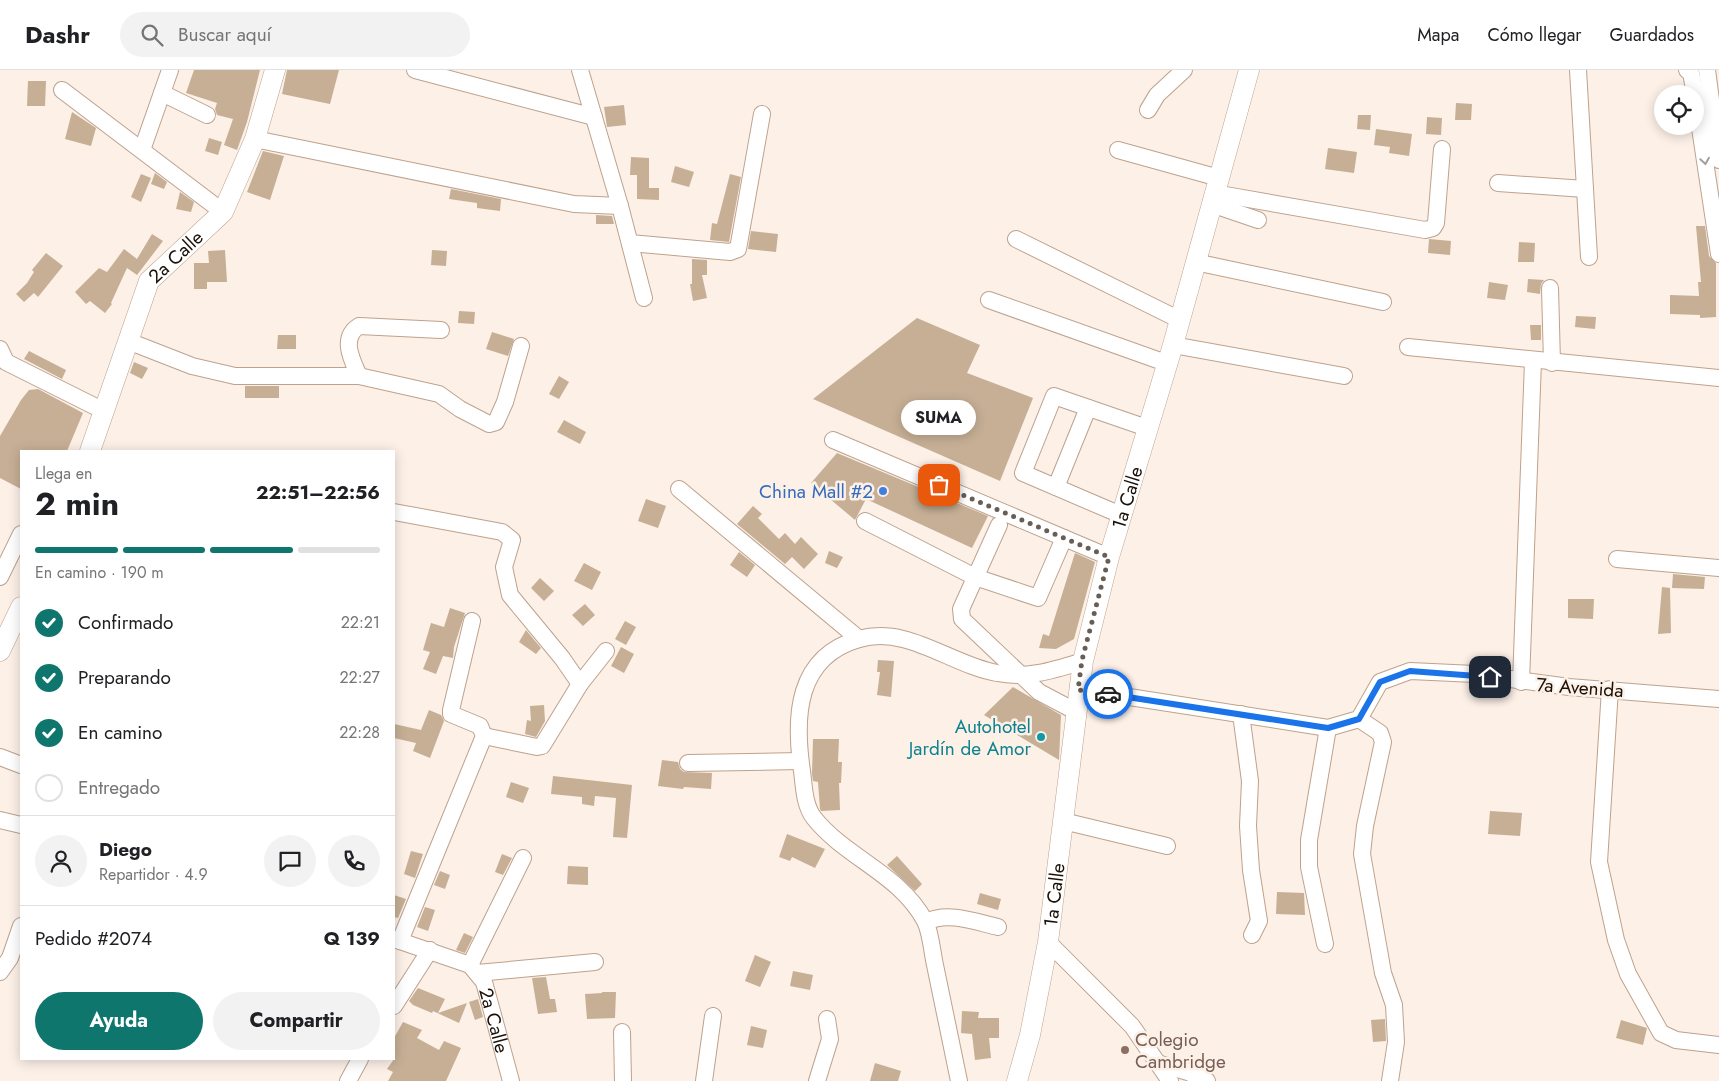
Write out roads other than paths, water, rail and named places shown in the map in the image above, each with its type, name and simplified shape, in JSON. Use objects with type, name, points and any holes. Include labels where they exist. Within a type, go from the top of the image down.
[{"type":"main road","name":"2a Calle","points":[[90,450],[150,281],[223,212],[255,139],[275,70]]},
{"type":"main road","name":"1a Calle","points":[[1017,1081],[1030,1035],[1048,942],[1082,660],[1121,514],[1169,354],[1249,70]]},
{"type":"main road","points":[[0,651],[20,609]]},
{"type":"street","points":[[142,150],[170,70]]},
{"type":"street","points":[[415,70],[594,116]]},
{"type":"street","points":[[580,70],[620,206],[644,298]]},
{"type":"street","points":[[1148,110],[1157,95],[1184,70]]},
{"type":"street","points":[[1578,70],[1589,257]]},
{"type":"street","points":[[1687,70],[1691,73],[1693,85]]},
{"type":"street","points":[[1707,70],[1716,106],[1719,160]]},
{"type":"street","points":[[62,90],[223,212]]},
{"type":"street","points":[[162,93],[207,115]]},
{"type":"street","points":[[630,243],[730,252],[738,249],[762,114]]},
{"type":"street","points":[[1703,135],[1714,191],[1719,254]]},
{"type":"street","points":[[255,139],[574,204],[620,206]]},
{"type":"street","points":[[1214,192],[1425,230],[1433,228],[1436,223],[1442,149]]},
{"type":"street","points":[[1118,150],[1214,192],[1258,220]]},
{"type":"street","points":[[1498,183],[1585,189]]},
{"type":"street","points":[[1016,239],[1178,319]]},
{"type":"street","points":[[1195,262],[1383,302]]},
{"type":"street","points":[[1550,288],[1552,363]]},
{"type":"street","points":[[989,300],[1169,354],[1344,376]]},
{"type":"street","points":[[359,376],[348,346],[353,330],[359,326],[441,330]]},
{"type":"street","points":[[128,341],[192,366],[235,376],[359,376],[439,394],[489,424],[496,422],[505,402],[521,346]]},
{"type":"street","points":[[1408,347],[1552,363],[1719,378]]},
{"type":"street","points":[[0,349],[6,362],[104,411]]},
{"type":"street","points":[[1521,682],[1533,361]]},
{"type":"street","points":[[1121,514],[1023,473],[1054,396],[1147,428]]},
{"type":"street","points":[[1056,487],[1088,408]]},
{"type":"street","points":[[833,440],[1109,557]]},
{"type":"street","points":[[679,489],[859,639]]},
{"type":"street","points":[[395,512],[502,532],[509,536],[512,540],[512,547],[504,567],[510,595],[562,658],[580,684]]},
{"type":"street","points":[[866,520],[975,577],[1038,598],[1064,538]]},
{"type":"street","points":[[999,525],[961,609],[962,619],[1039,692],[1075,711]]},
{"type":"street","points":[[0,577],[20,536]]},
{"type":"street","points":[[1617,559],[1719,568]]},
{"type":"street","points":[[472,621],[451,714],[480,726],[484,736],[397,939],[430,950],[474,969],[595,962]]},
{"type":"street","points":[[959,1081],[926,922],[900,887],[827,831],[813,816],[805,799],[800,761],[799,713],[801,695],[808,678],[820,663],[837,650],[859,639],[880,636],[903,638],[972,667],[998,674],[1040,674],[1082,660]]},
{"type":"street","points":[[484,736],[537,747],[542,746],[580,684],[606,651]]},
{"type":"street","name":"7a Avenida","points":[[1359,719],[1380,682],[1410,671],[1475,674],[1521,682],[1719,699]]},
{"type":"street","points":[[1610,689],[1598,862],[1616,940],[1628,974],[1661,1033],[1676,1040],[1719,1045]]},
{"type":"street","points":[[1078,690],[1328,728],[1359,719],[1380,733],[1383,742],[1365,826],[1362,854],[1383,973],[1394,1005],[1396,1042],[1390,1081]]},
{"type":"street","points":[[1241,714],[1250,781],[1248,826],[1251,870],[1259,921],[1252,935]]},
{"type":"street","points":[[1325,944],[1308,855],[1328,728]]},
{"type":"street","points":[[0,757],[20,765]]},
{"type":"street","points":[[688,763],[800,761]]},
{"type":"street","points":[[0,820],[20,825]]},
{"type":"street","points":[[1062,821],[1167,846]]},
{"type":"street","points":[[474,969],[523,858]]},
{"type":"street","points":[[926,922],[944,917],[960,918],[998,927]]},
{"type":"street","points":[[0,972],[10,958],[20,929]]},
{"type":"street","points":[[1048,942],[1132,1026],[1170,1081]]},
{"type":"street","points":[[395,1004],[430,950]]},
{"type":"street","name":"2a Calle","points":[[474,969],[484,982],[511,1081]]},
{"type":"street","points":[[704,1081],[713,1016]]},
{"type":"street","points":[[817,1081],[830,1038],[827,1019]]},
{"type":"street","points":[[622,1032],[623,1081]]},
{"type":"street","points":[[348,1081],[359,1060]]},
{"type":"street","points":[[1160,1064],[1188,1072],[1207,1081]]},
{"type":"place","name":"SUMA","points":[[939,485]]},
{"type":"place","name":"China Mall #2","points":[[883,491]]},
{"type":"place","name":"Autohotel Jardín de Amor","points":[[1041,737]]},
{"type":"place","name":"Colegio Cambridge","points":[[1125,1050]]}]
